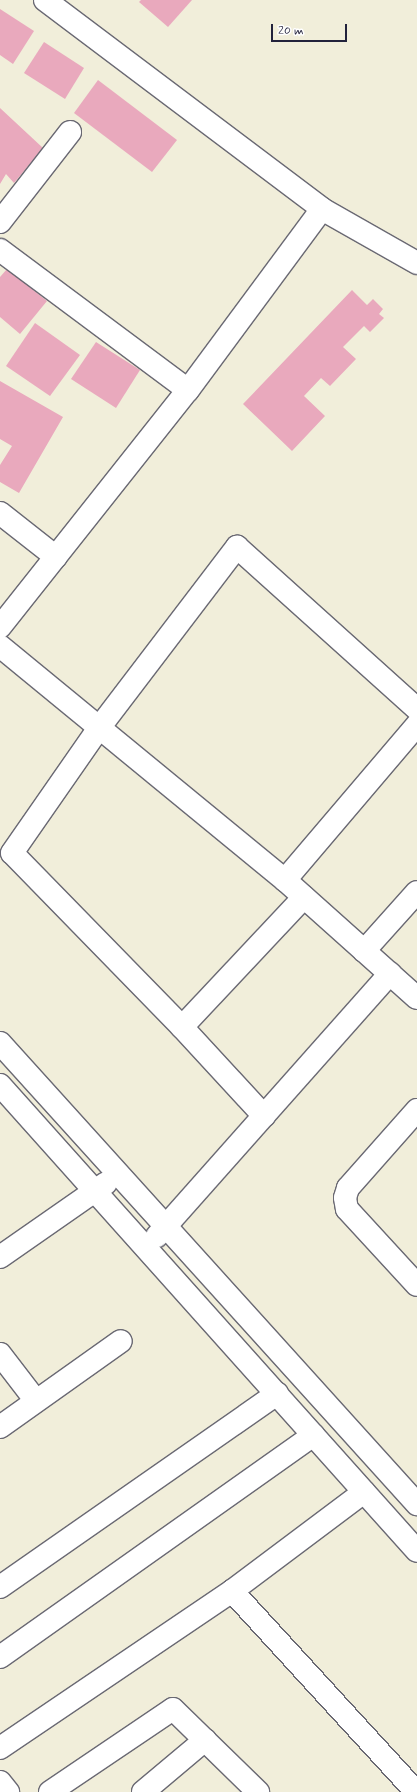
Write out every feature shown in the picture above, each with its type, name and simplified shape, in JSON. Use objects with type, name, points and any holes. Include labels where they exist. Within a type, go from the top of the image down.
[{"type":"street","points":[[45,0],[322,209],[417,263]]},
{"type":"street","points":[[0,222],[70,132]]},
{"type":"street","points":[[0,628],[188,390],[322,209]]},
{"type":"street","points":[[1,254],[188,390]]},
{"type":"street","points":[[0,513],[56,557]]},
{"type":"street","points":[[264,1116],[182,1027],[12,853],[100,728],[237,547],[417,708]]},
{"type":"street","points":[[0,646],[285,880],[417,998]]},
{"type":"street","points":[[285,880],[417,725]]},
{"type":"street","points":[[364,951],[417,892]]},
{"type":"street","points":[[182,1027],[304,897]]},
{"type":"street","points":[[146,1248],[390,974]]},
{"type":"street","points":[[0,1043],[120,1173],[417,1504]]},
{"type":"street","points":[[0,1085],[417,1551]]},
{"type":"street","points":[[417,1110],[348,1188],[345,1198],[347,1208],[417,1285]]},
{"type":"street","points":[[0,1257],[120,1173]]},
{"type":"street","points":[[0,1427],[121,1341]]},
{"type":"street","points":[[0,1354],[36,1401]]},
{"type":"street","points":[[0,1587],[277,1394]]},
{"type":"street","points":[[0,1657],[313,1435]]},
{"type":"street","points":[[0,1748],[232,1591],[364,1492]]},
{"type":"street","points":[[232,1591],[416,1792]]},
{"type":"street","points":[[50,1792],[173,1709],[258,1792]]},
{"type":"street","points":[[143,1792],[205,1740]]},
{"type":"street","points":[[0,1782],[8,1792]]},
{"type":"building","points":[[141,0],[192,0],[168,27],[139,2]]},
{"type":"building","points":[[0,9],[34,31],[13,64],[0,55]]},
{"type":"building","points":[[44,42],[84,68],[65,99],[24,73]]},
{"type":"building","points":[[98,80],[177,140],[152,172],[74,113]]},
{"type":"building","points":[[0,108],[43,148],[14,183],[6,174],[0,184]]},
{"type":"building","points":[[7,269],[47,301],[20,334],[0,317],[0,277]]},
{"type":"building","points":[[352,290],[367,305],[373,299],[383,309],[379,314],[384,318],[370,332],[364,326],[343,347],[356,359],[330,386],[321,378],[304,396],[325,416],[292,451],[243,404]]},
{"type":"building","points":[[35,323],[80,355],[50,396],[6,366]]},
{"type":"building","points":[[96,342],[140,370],[116,408],[71,379]]},
{"type":"building","points":[[0,381],[63,417],[19,493],[0,482],[0,465],[12,446],[0,439]]}]
